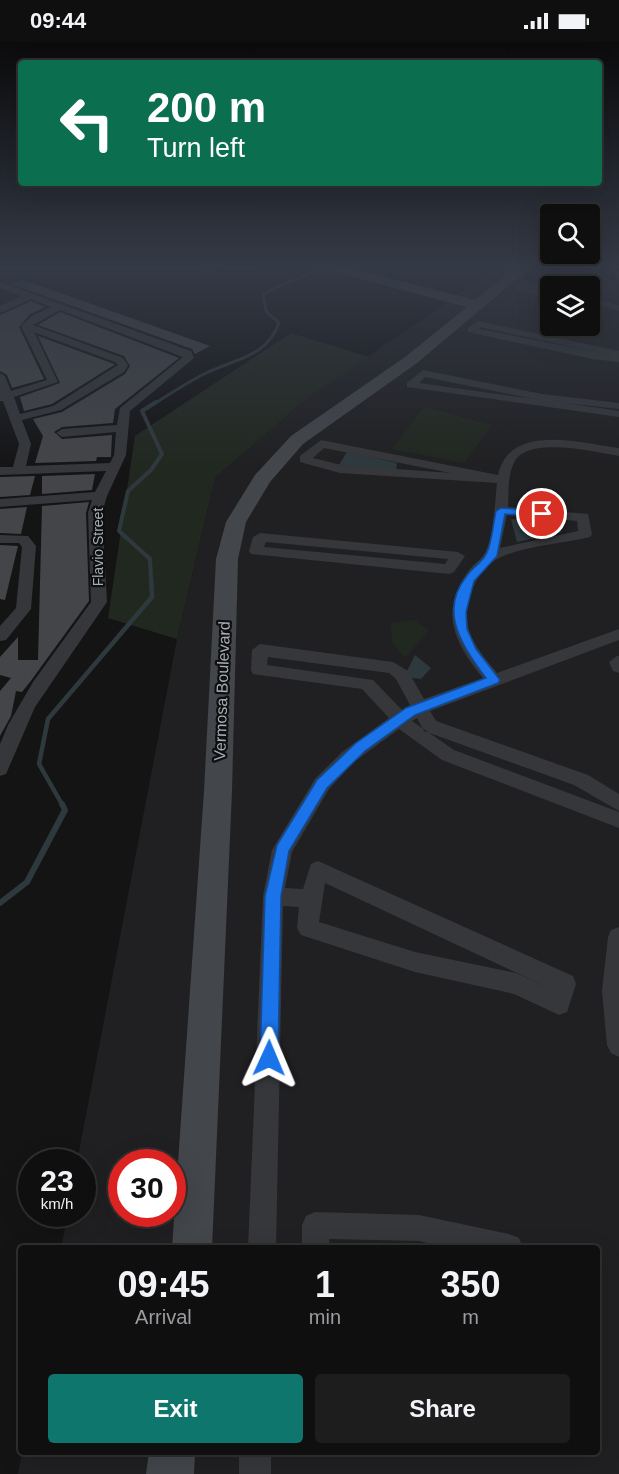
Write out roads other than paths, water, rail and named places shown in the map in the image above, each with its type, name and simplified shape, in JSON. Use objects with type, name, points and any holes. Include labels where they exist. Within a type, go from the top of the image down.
[{"type":"main road","name":"Vermosa Boulevard","points":[[192,1245],[218,791],[227,559],[236,522],[262,479],[297,440],[411,360],[444,334]]},
{"type":"main road","points":[[170,1474],[172,1455]]},
{"type":"street","points":[[4,397],[52,382],[30,334]]},
{"type":"street","points":[[17,417],[57,408],[120,370],[123,365],[119,360],[46,334]]},
{"type":"street","name":"Flavio Street","points":[[0,769],[4,741],[26,704],[99,602],[95,513],[100,496],[116,467],[122,416],[131,402],[189,358],[186,353],[133,334]]},
{"type":"street","points":[[490,334],[592,356],[619,359]]},
{"type":"street","points":[[524,334],[619,354]]},
{"type":"street","points":[[34,342],[52,336]]},
{"type":"street","points":[[619,406],[542,398],[423,373],[411,385],[619,414]]},
{"type":"street","points":[[0,376],[4,397],[17,417],[25,444],[19,469]]},
{"type":"street","points":[[62,433],[122,428]]},
{"type":"street","points":[[484,476],[474,479],[340,469],[304,459],[321,444],[484,476],[503,480]]},
{"type":"street","points":[[494,680],[471,651],[461,629],[460,612],[469,580],[491,556],[501,511],[503,480],[510,457],[520,448],[534,444],[619,452]]},
{"type":"street","points":[[0,471],[116,467]]},
{"type":"street","points":[[0,503],[100,496]]},
{"type":"street","points":[[491,556],[585,534],[583,518],[501,511]]},
{"type":"street","points":[[260,537],[458,556],[454,563],[449,569],[256,551],[260,537]]},
{"type":"street","points":[[0,539],[24,539],[29,546],[23,609],[0,636]]},
{"type":"street","points":[[454,563],[478,570]]},
{"type":"street","points":[[262,1245],[273,896],[282,850],[322,784],[348,757],[406,725],[419,708],[618,636]]},
{"type":"street","points":[[430,726],[402,675],[386,666],[260,650],[259,670],[367,684],[406,725],[448,755],[619,820]]},
{"type":"street","points":[[619,662],[617,662],[619,667]]},
{"type":"street","points":[[406,725],[430,726],[580,780],[619,803]]},
{"type":"street","points":[[318,870],[565,984],[560,1004],[516,984],[415,962],[308,928],[310,899],[318,870]]},
{"type":"street","points":[[273,896],[310,899]]},
{"type":"street","points":[[619,936],[613,958],[613,1014],[619,1046]]},
{"type":"street","points":[[316,1245],[315,1225],[419,1228],[496,1245]]},
{"type":"street","points":[[255,1455],[255,1474]]},
{"type":"waterway","points":[[154,404],[199,376],[258,350],[274,334]]},
{"type":"waterway","points":[[151,579],[150,559],[119,531],[128,491],[151,470],[162,454],[142,411],[156,402]]},
{"type":"waterway","points":[[63,806],[39,764],[48,719],[152,597],[151,578]]},
{"type":"waterway","points":[[0,903],[27,882],[65,810],[63,806]]}]
